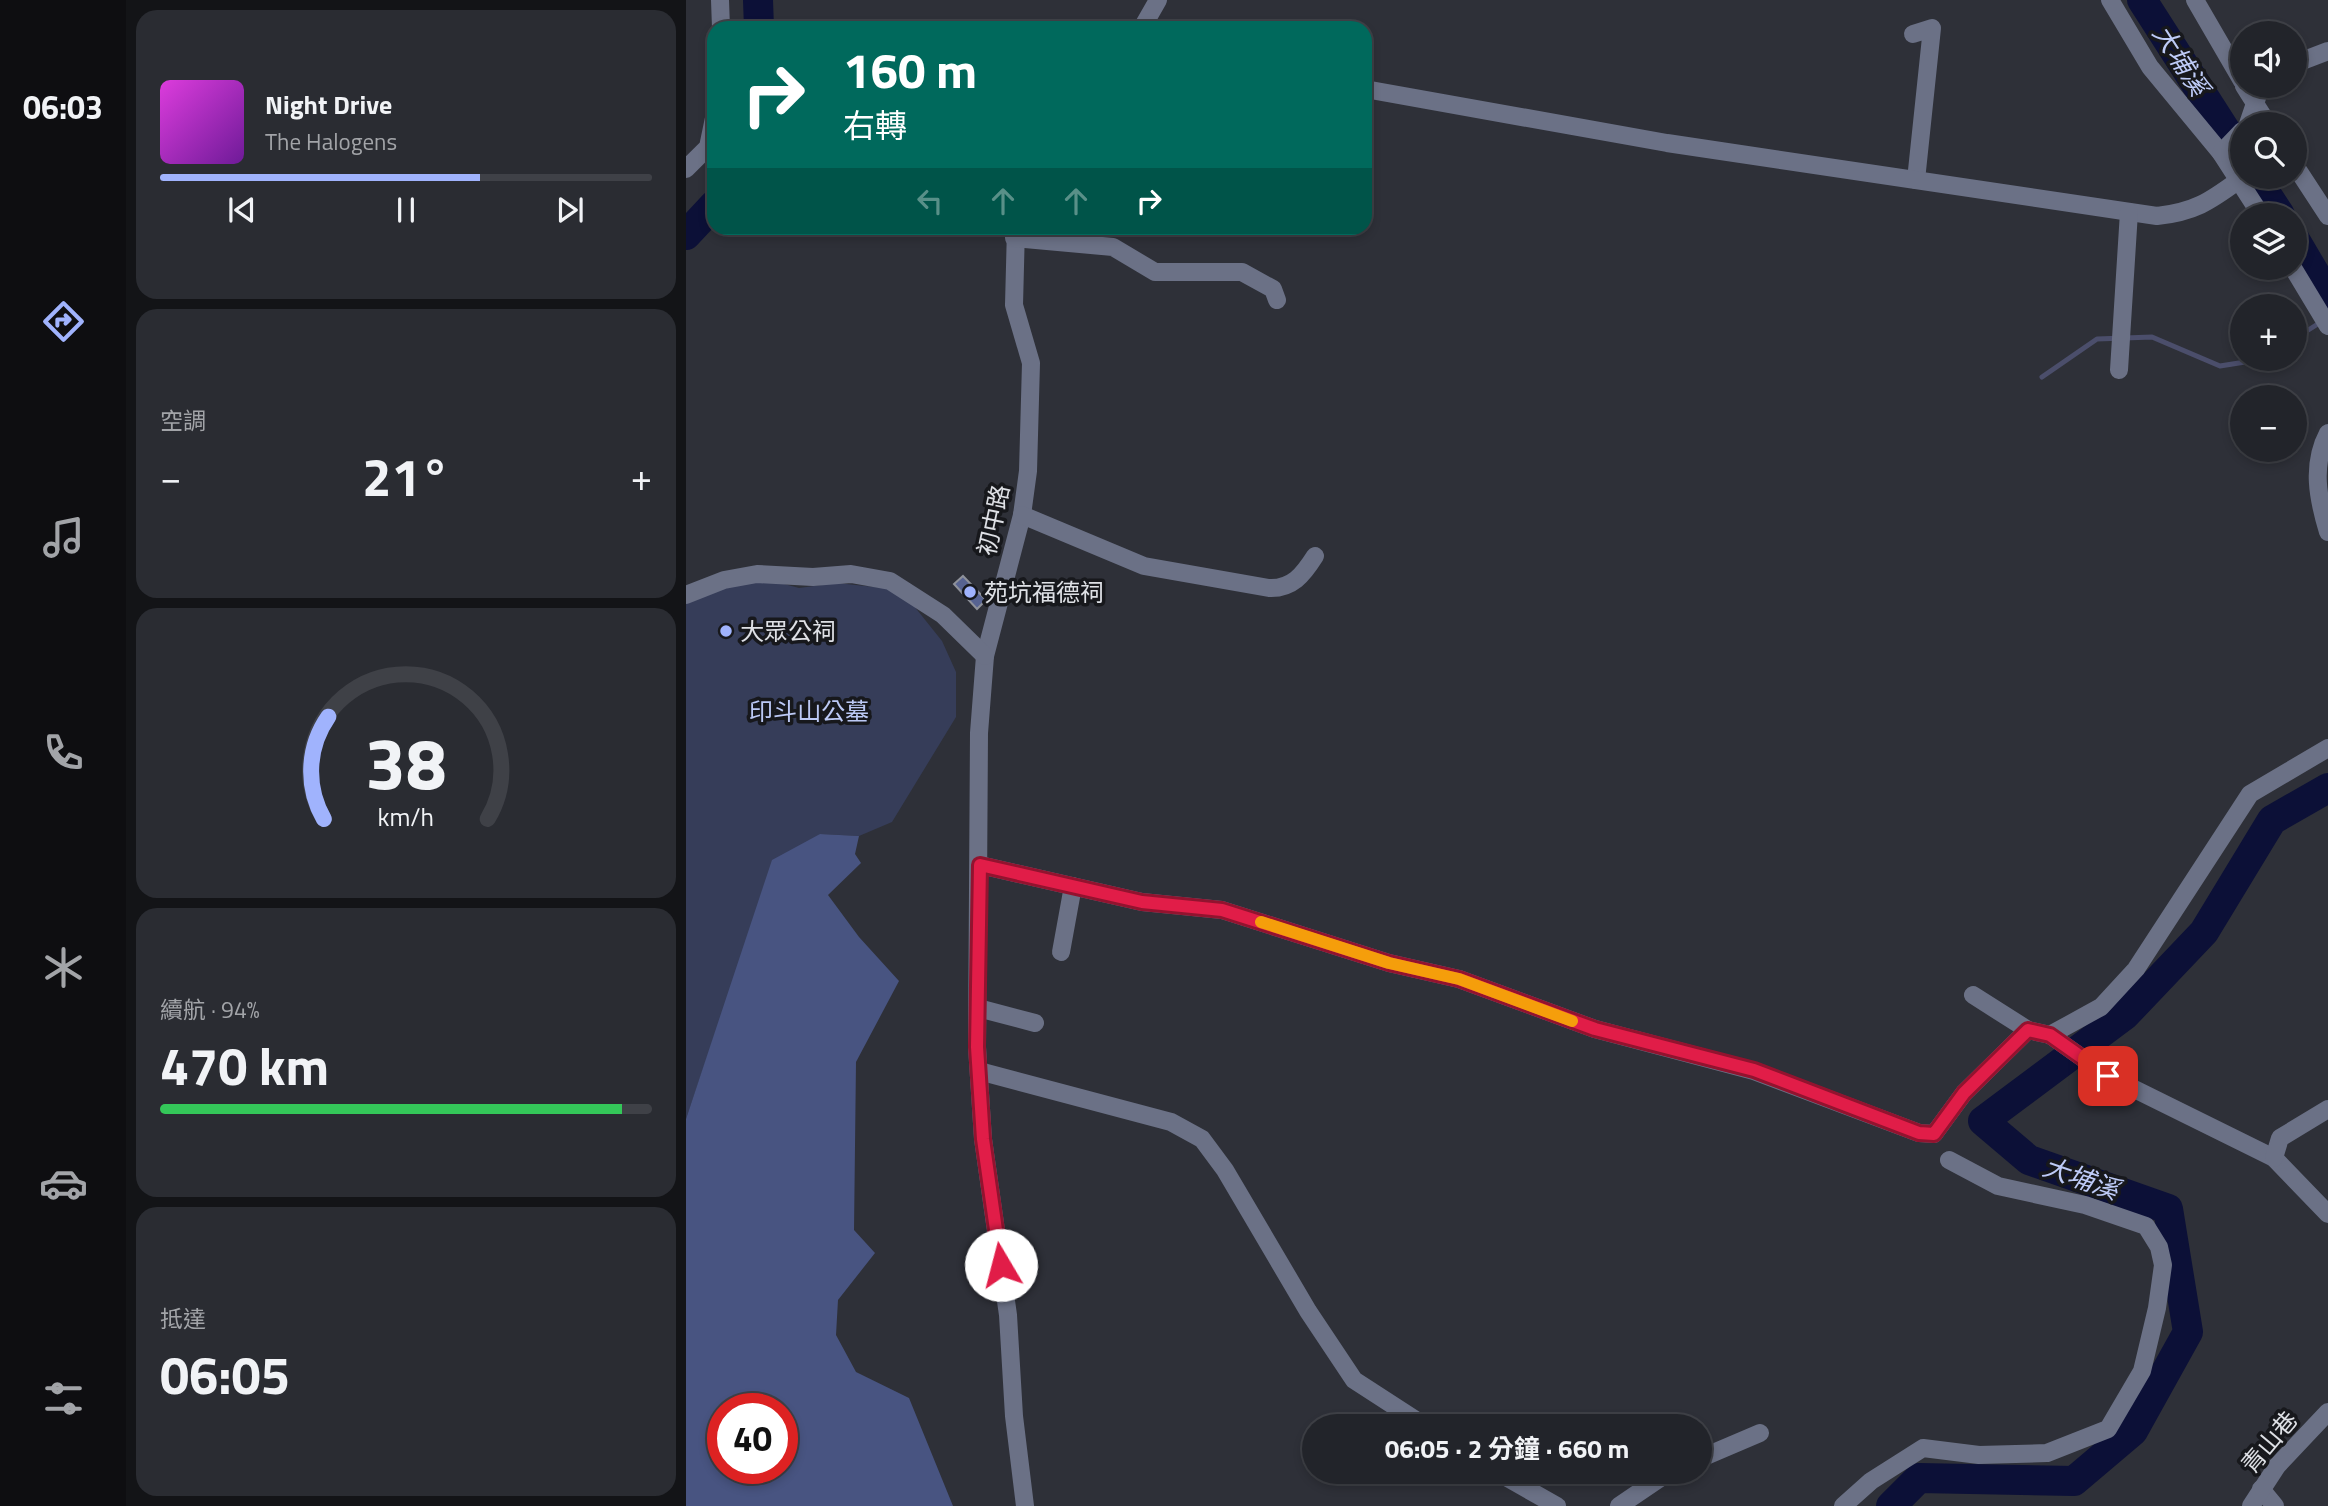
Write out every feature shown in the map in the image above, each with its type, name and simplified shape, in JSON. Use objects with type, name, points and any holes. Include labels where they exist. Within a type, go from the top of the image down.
[{"type":"street","points":[[720,0],[721,21]]},
{"type":"street","points":[[1146,21],[1158,0]]},
{"type":"street","points":[[2110,0],[2150,67],[2223,151],[2230,164]]},
{"type":"street","points":[[2195,0],[2230,61]]},
{"type":"street","points":[[1913,34],[1932,29],[1916,180]]},
{"type":"street","points":[[2307,59],[2328,51]]},
{"type":"street","points":[[1372,90],[1667,143],[2157,216],[2188,212],[2209,202],[2230,187]]},
{"type":"street","points":[[2223,151],[2230,144]]},
{"type":"street","points":[[686,169],[707,148]]},
{"type":"street","points":[[2307,184],[2328,216]]},
{"type":"street","points":[[2119,370],[2129,212]]},
{"type":"street","name":"初中路","points":[[1015,235],[1014,305],[1031,363],[1028,471],[1022,514],[985,656],[979,733],[978,1008],[983,1139],[1008,1315],[1014,1416],[1025,1506]]},
{"type":"street","points":[[1029,235],[1113,247],[1155,272],[1242,272],[1273,289],[1277,300]]},
{"type":"street","points":[[2300,280],[2328,326]]},
{"type":"street","points":[[2328,433],[2319,450],[2318,471],[2319,501],[2328,532]]},
{"type":"street","points":[[1022,514],[1144,566],[1269,588],[1284,589],[1303,575],[1315,556]]},
{"type":"street","points":[[686,595],[724,580],[757,574],[813,577],[851,573],[890,581],[943,615],[985,656]]},
{"type":"street","points":[[2054,1039],[2101,1007],[2136,969],[2250,794],[2328,748]]},
{"type":"street","points":[[980,865],[1142,902],[1222,910],[1389,963],[1459,979],[1595,1029],[1754,1070],[1919,1133],[1934,1134],[1964,1093],[2028,1030]]},
{"type":"street","points":[[1061,952],[1073,886]]},
{"type":"street","points":[[1973,995],[2028,1030],[2054,1039],[2108,1076],[2274,1158],[2328,1214]]},
{"type":"street","points":[[978,1008],[1035,1023]]},
{"type":"street","points":[[979,1071],[1171,1122],[1202,1139],[1225,1170],[1308,1311],[1354,1380],[1406,1414]]},
{"type":"street","points":[[2274,1158],[2280,1138],[2328,1109]]},
{"type":"street","points":[[1843,1506],[1871,1481],[1923,1448],[1979,1455],[2047,1453],[2108,1429],[2142,1371],[2157,1308],[2163,1265],[2159,1247],[2146,1226],[2085,1205],[1997,1186],[1949,1160]]},
{"type":"street","name":"青山巷","points":[[2250,1506],[2277,1466],[2328,1412]]},
{"type":"street","points":[[1712,1453],[1760,1433]]},
{"type":"street","points":[[1519,1484],[1558,1506]]},
{"type":"street","points":[[1619,1506],[1651,1484]]},
{"type":"street","points":[[2261,1489],[2274,1506]]},
{"type":"green space","name":"印斗山公墓","points":[[747,579],[773,581],[799,588],[837,583],[893,589],[910,601],[942,641],[956,672],[956,717],[892,822],[859,836],[820,834],[718,1025],[686,1119],[686,599]]},
{"type":"shaded area","points":[[820,834],[859,836],[855,854],[861,863],[828,895],[859,937],[899,981],[856,1062],[854,1230],[875,1253],[838,1300],[836,1335],[856,1372],[909,1398],[953,1506],[686,1506],[686,1119],[772,860]]},
{"type":"building","name":"苑坑福德祠","points":[[963,576],[986,600],[977,609],[954,584]]},
{"type":"waterway","points":[[758,0],[759,21]]},
{"type":"waterway","name":"大埔溪","points":[[2142,0],[2230,137]]},
{"type":"waterway","name":"大埔溪","points":[[2263,189],[2272,203]]},
{"type":"waterway","points":[[686,235],[707,212]]},
{"type":"waterway","name":"大埔溪","points":[[2307,260],[2328,296]]},
{"type":"waterway","points":[[2307,331],[2321,322]]},
{"type":"waterway","points":[[2042,377],[2097,339],[2152,337],[2220,366],[2230,364]]},
{"type":"waterway","name":"大埔溪","points":[[1891,1506],[1919,1478],[2074,1481],[2133,1431],[2188,1332],[2168,1209],[2029,1160],[1983,1121],[2125,1015],[2204,932],[2272,820],[2328,788]]},
{"type":"slow traffic","points":[[1261,922],[1389,963],[1459,979],[1572,1021]]},
{"type":"place","name":"苑坑福德祠","points":[[970,592]]},
{"type":"place","name":"大眾公祠","points":[[726,631]]},
{"type":"route","points":[[1001,1265],[983,1139],[977,1047],[980,865],[1142,902],[1222,910],[1389,963],[1459,979],[1595,1029],[1754,1070],[1919,1133],[1934,1134],[1964,1093],[2028,1030],[2050,1035],[2108,1076]]}]
